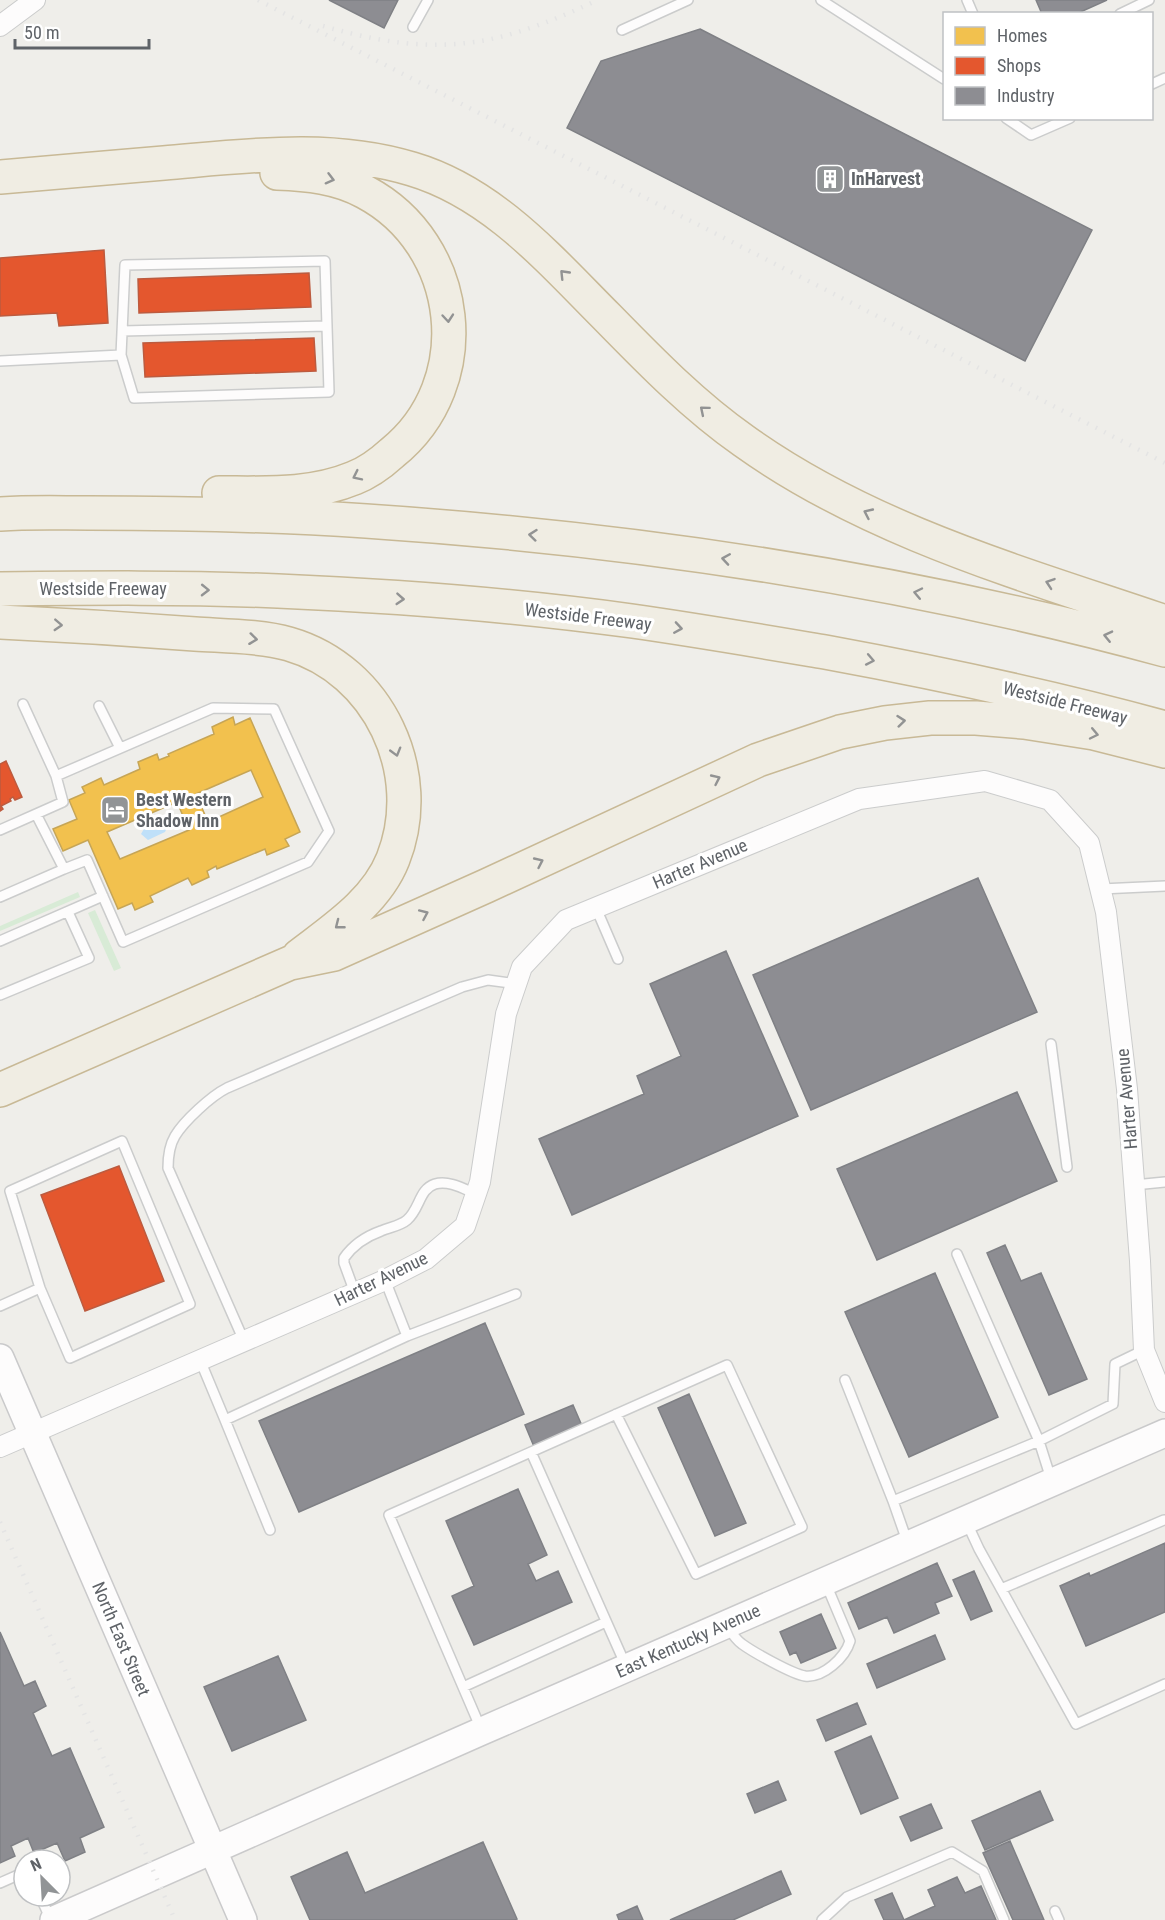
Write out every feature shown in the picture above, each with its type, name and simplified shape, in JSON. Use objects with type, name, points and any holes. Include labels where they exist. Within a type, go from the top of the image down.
[{"type":"highway","points":[[0,177],[265,155],[327,154],[372,159],[414,169],[460,189],[501,216],[538,248],[661,372],[703,410],[788,471],[844,502],[902,529],[1165,622]]},
{"type":"highway","points":[[0,194],[276,173],[306,174],[333,180],[364,191],[387,206],[411,227],[428,251],[440,279],[447,303],[449,327],[447,353],[440,388],[425,417],[407,441],[382,462],[355,478],[326,487],[286,493],[148,493],[2,514]]},
{"type":"highway","points":[[2,514],[142,513],[293,517],[439,526],[642,546],[887,586],[1165,650]]},
{"type":"highway","name":"Westside Freeway","points":[[0,589],[129,588],[278,591],[424,600],[630,621],[758,640],[969,680],[1111,713],[1165,729]]},
{"type":"highway","points":[[0,622],[236,637],[289,644],[325,659],[351,680],[372,702],[387,724],[397,751],[403,779],[404,804],[401,830],[393,860],[375,889],[349,917],[290,963]]},
{"type":"highway","points":[[0,1090],[290,963],[334,954],[758,760],[840,732],[885,723],[930,718],[976,718],[1024,722],[1094,733],[1165,751]]},
{"type":"street","points":[[0,26],[35,0]]},
{"type":"street","name":"Harter Avenue","points":[[0,1447],[385,1280],[426,1259],[465,1226],[480,1182],[506,1014],[522,967],[566,920],[859,799],[985,781],[1050,800],[1089,843],[1106,912],[1127,1089],[1144,1350],[1165,1402]]},
{"type":"street","name":"North East Street","points":[[0,1358],[243,1920]]},
{"type":"street","name":"East Kentucky Avenue","points":[[53,1920],[1165,1433]]},
{"type":"lane","points":[[413,27],[428,0]]},
{"type":"lane","points":[[622,30],[688,0]]},
{"type":"lane","points":[[821,0],[943,78]]},
{"type":"lane","points":[[1124,12],[1149,0]]},
{"type":"lane","points":[[1009,120],[1031,135],[1065,120]]},
{"type":"lane","points":[[325,261],[330,392],[134,398],[121,355],[122,331],[125,264],[325,261]]},
{"type":"lane","points":[[122,331],[327,326]]},
{"type":"lane","points":[[0,361],[121,355]]},
{"type":"lane","points":[[0,830],[63,802],[56,776],[23,704]]},
{"type":"lane","points":[[99,706],[120,748]]},
{"type":"lane","points":[[0,897],[87,860],[123,942],[308,862],[329,831],[274,709],[213,708],[56,776]]},
{"type":"lane","points":[[36,814],[64,868]]},
{"type":"lane","points":[[1101,889],[1165,886]]},
{"type":"lane","points":[[0,941],[103,896]]},
{"type":"lane","points":[[596,908],[618,959]]},
{"type":"lane","points":[[0,995],[89,958],[68,912]]},
{"type":"lane","points":[[244,1341],[170,1175],[168,1154],[174,1137],[215,1094],[227,1088],[462,987],[488,980],[517,984]]},
{"type":"lane","points":[[1051,1044],[1067,1167]]},
{"type":"lane","points":[[122,1141],[190,1304],[70,1358],[40,1288],[10,1191],[122,1141]]},
{"type":"lane","points":[[1134,1185],[1165,1182]]},
{"type":"lane","points":[[355,1293],[344,1263],[344,1258],[355,1245],[381,1231],[406,1222],[417,1210],[426,1189],[432,1185],[450,1184],[476,1194]]},
{"type":"lane","points":[[957,1254],[1039,1441],[1052,1482]]},
{"type":"lane","points":[[385,1280],[407,1336]]},
{"type":"lane","points":[[0,1306],[40,1288]]},
{"type":"lane","points":[[225,1420],[407,1336],[516,1294]]},
{"type":"lane","points":[[893,1501],[1039,1441],[1113,1404],[1115,1364],[1144,1350]]},
{"type":"lane","points":[[200,1360],[270,1530]]},
{"type":"lane","points":[[482,1731],[389,1515],[616,1414],[727,1365],[802,1527],[696,1574],[616,1414]]},
{"type":"lane","points":[[845,1380],[909,1545]]},
{"type":"lane","points":[[531,1452],[627,1668]]},
{"type":"lane","points":[[966,1520],[979,1549],[1076,1724],[1165,1684]]},
{"type":"lane","points":[[1001,1589],[1164,1520]]},
{"type":"lane","points":[[726,1625],[740,1643],[794,1672],[806,1676],[822,1671],[840,1660],[848,1649],[850,1641],[825,1581]]},
{"type":"lane","points":[[463,1687],[606,1622]]},
{"type":"lane","points":[[822,1920],[847,1897],[952,1852],[983,1871],[1004,1920]]},
{"type":"green space","points":[[78,892],[80,897],[0,931],[0,926]]},
{"type":"green space","points":[[95,910],[121,968],[114,971],[88,913]]},
{"type":"water","points":[[165,818],[170,821],[165,832],[148,840],[141,834],[148,822],[157,823]]},
{"type":"building: Homes","name":"Best Western Shadow Inn","points":[[233,717],[235,725],[250,718],[300,832],[285,839],[289,846],[267,855],[265,849],[217,869],[216,866],[207,871],[209,877],[192,885],[188,878],[150,896],[153,902],[135,910],[132,903],[118,909],[88,840],[63,851],[53,829],[77,819],[69,800],[85,793],[82,787],[101,778],[104,785],[140,769],[138,762],[157,754],[159,760],[169,756],[168,754],[214,734],[212,727]],"holes":[[[251,770],[263,797],[208,822],[196,794]],[[177,802],[189,830],[120,859],[107,832]]]},
{"type":"building: Shops","points":[[104,250],[108,323],[59,326],[57,313],[0,316],[0,258]]},
{"type":"building: Shops","points":[[309,273],[311,307],[139,313],[138,279]]},
{"type":"building: Shops","points":[[314,338],[316,371],[145,377],[143,343]]},
{"type":"building: Shops","points":[[6,761],[22,797],[15,800],[13,797],[11,801],[1,806],[3,809],[0,811],[0,764]]},
{"type":"building: Shops","points":[[119,1166],[164,1281],[85,1311],[41,1195]]},
{"type":"building: Industry","points":[[329,0],[398,0],[384,28]]},
{"type":"building: Industry","points":[[1036,0],[1107,0],[1080,12],[1041,12]]},
{"type":"building: Industry","name":"InHarvest","points":[[700,29],[1092,230],[1025,361],[567,128],[601,61]]},
{"type":"building: Industry","points":[[978,878],[1037,1012],[811,1110],[753,975]]},
{"type":"building: Industry","points":[[726,951],[798,1116],[572,1215],[539,1139],[644,1094],[637,1076],[681,1056],[650,984]]},
{"type":"building: Industry","points":[[1017,1092],[1057,1181],[877,1260],[837,1169]]},
{"type":"building: Industry","points":[[1005,1245],[1021,1281],[1041,1273],[1087,1379],[1049,1395],[987,1253]]},
{"type":"building: Industry","points":[[935,1273],[998,1417],[909,1457],[845,1312]]},
{"type":"building: Industry","points":[[485,1323],[524,1414],[299,1512],[259,1421]]},
{"type":"building: Industry","points":[[689,1394],[746,1523],[715,1536],[658,1408]]},
{"type":"building: Industry","points":[[573,1405],[583,1428],[535,1449],[525,1425]]},
{"type":"building: Industry","points":[[518,1489],[547,1555],[528,1564],[536,1581],[558,1571],[572,1602],[474,1645],[452,1596],[474,1586],[446,1521]]},
{"type":"building: Industry","points":[[1165,1543],[1165,1612],[1086,1646],[1060,1586],[1089,1573],[1090,1576]]},
{"type":"building: Industry","points":[[937,1563],[952,1596],[935,1603],[939,1613],[894,1633],[887,1617],[859,1629],[848,1603]]},
{"type":"building: Industry","points":[[974,1571],[992,1611],[971,1620],[953,1580]]},
{"type":"building: Industry","points":[[821,1614],[836,1648],[801,1663],[796,1652],[790,1655],[780,1632]]},
{"type":"building: Industry","points":[[0,1632],[24,1686],[35,1681],[46,1706],[33,1713],[52,1756],[70,1748],[104,1827],[80,1838],[85,1852],[72,1858],[72,1848],[59,1848],[57,1843],[46,1848],[32,1848],[28,1838],[11,1846],[12,1857],[0,1863]]},
{"type":"building: Industry","points":[[935,1635],[945,1659],[877,1688],[867,1664]]},
{"type":"building: Industry","points":[[278,1656],[306,1720],[232,1751],[204,1687]]},
{"type":"building: Industry","points":[[857,1703],[866,1724],[826,1741],[817,1720]]},
{"type":"building: Industry","points":[[871,1736],[898,1798],[861,1814],[835,1752]]},
{"type":"building: Industry","points":[[778,1781],[786,1800],[755,1813],[747,1794]]},
{"type":"building: Industry","points":[[1040,1791],[1053,1820],[985,1850],[972,1821]]},
{"type":"building: Industry","points":[[931,1804],[942,1828],[911,1841],[900,1817]]},
{"type":"building: Industry","points":[[1010,1841],[1044,1920],[1013,1920],[983,1853]]},
{"type":"building: Industry","points":[[483,1842],[517,1919],[310,1920],[291,1877],[347,1852],[365,1893]]},
{"type":"building: Industry","points":[[781,1871],[791,1894],[733,1920],[670,1920]]},
{"type":"building: Industry","points":[[957,1877],[965,1893],[981,1886],[996,1920],[904,1920],[935,1906],[928,1890]]},
{"type":"building: Industry","points":[[892,1893],[904,1920],[884,1920],[875,1900]]},
{"type":"building: Industry","points":[[637,1906],[643,1920],[619,1920],[617,1915]]},
{"type":"railway","points":[[258,0],[1165,463]]},
{"type":"railway","points":[[323,26],[402,43],[427,45],[477,42],[548,22],[598,0]]},
{"type":"railway","points":[[0,1522],[175,1920]]},
{"type":"place","name":"InHarvest","points":[[830,179]]},
{"type":"place","name":"Best Western Shadow Inn","points":[[115,810]]}]
